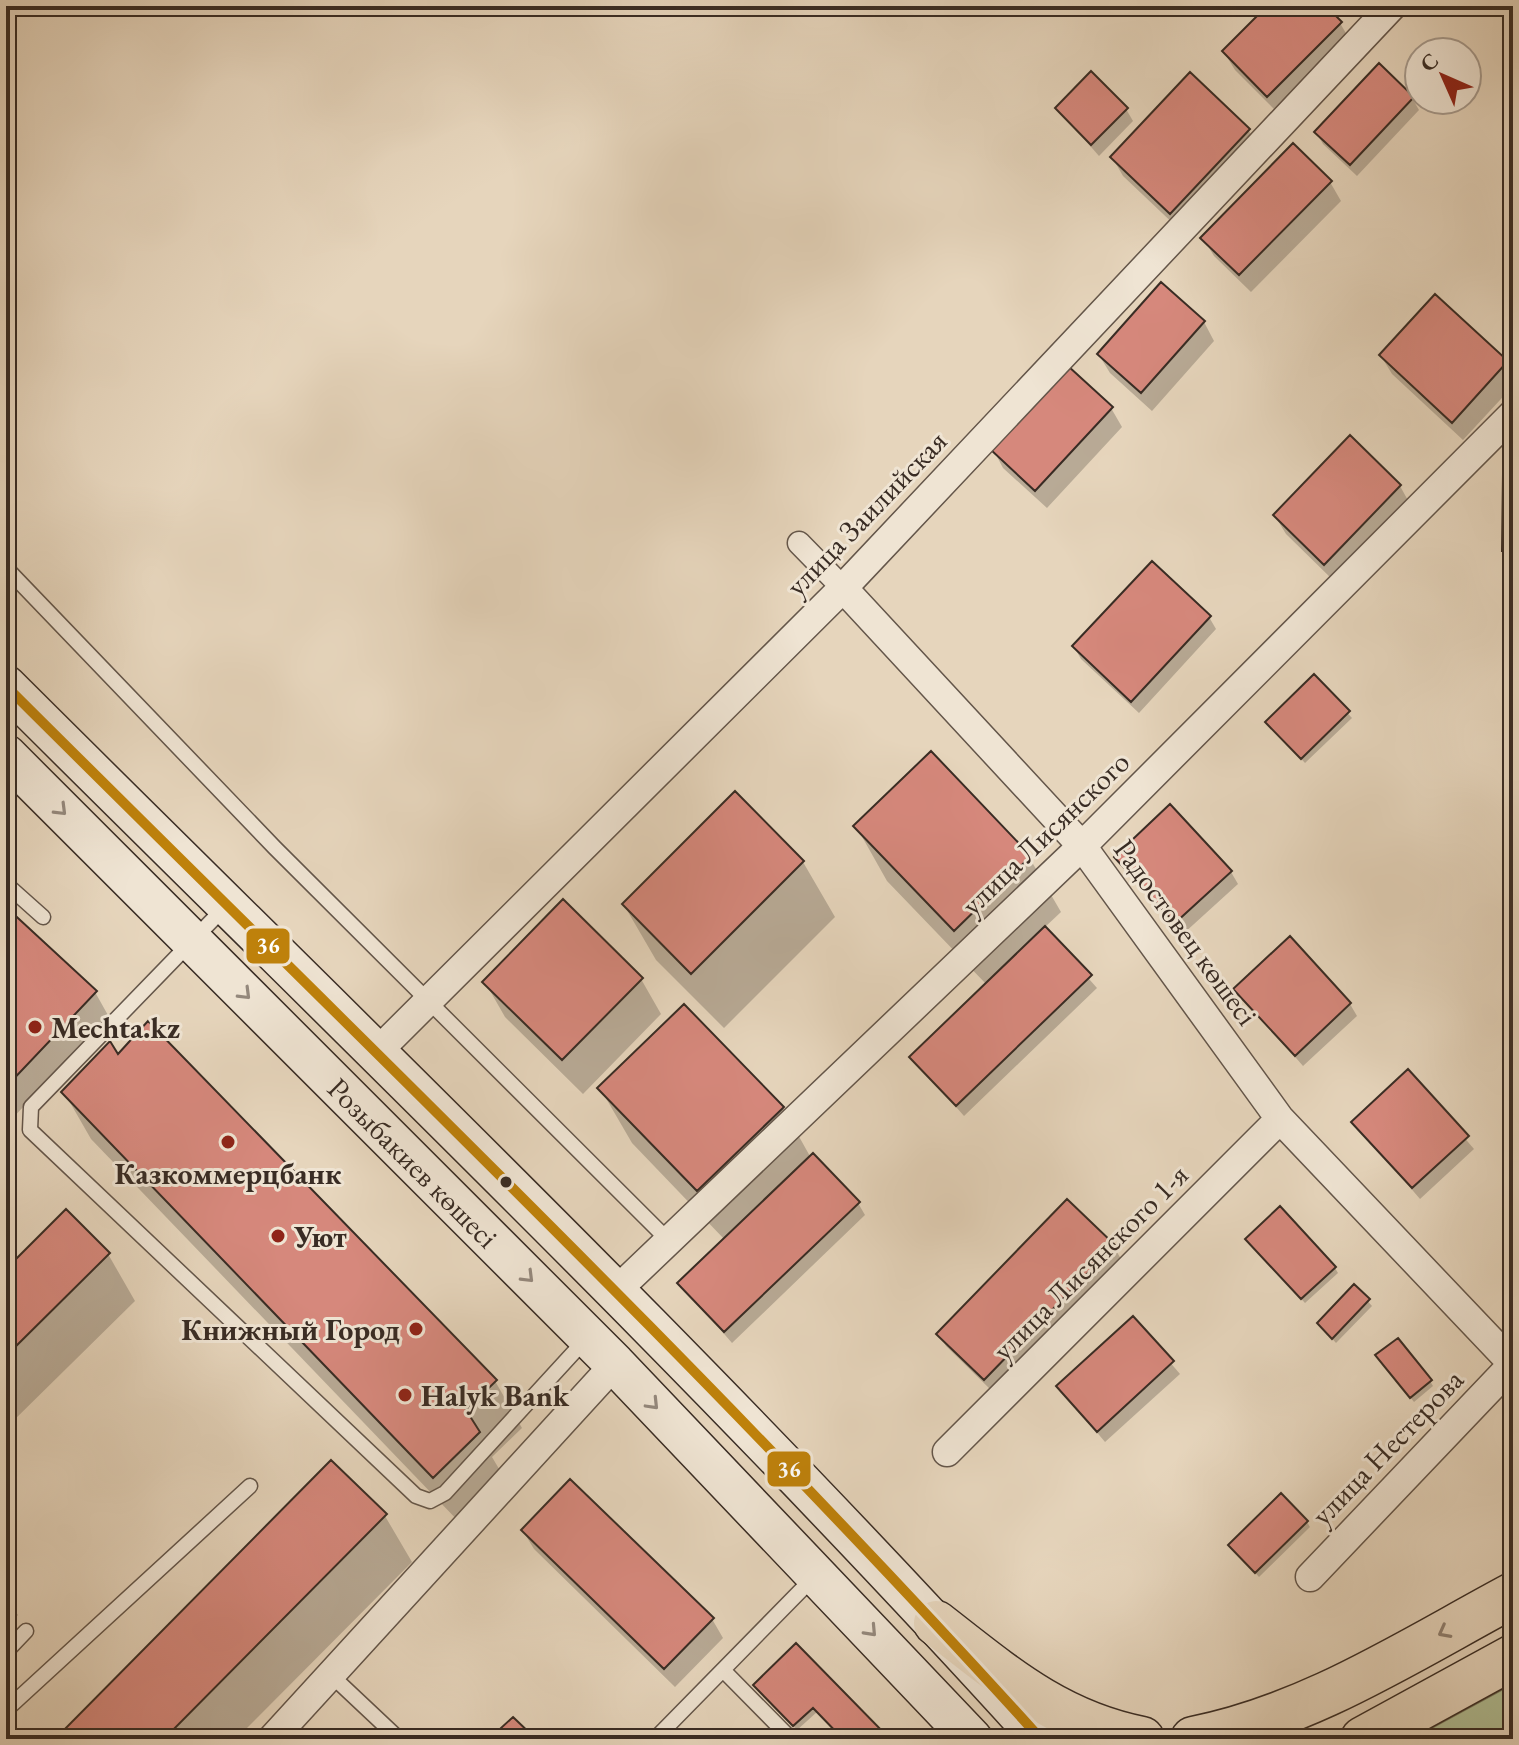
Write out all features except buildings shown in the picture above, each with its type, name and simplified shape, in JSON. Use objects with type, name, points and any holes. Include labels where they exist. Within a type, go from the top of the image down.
[{"type":"main road","name":"Розыбакиев көшесі","points":[[6,686],[615,1292],[936,1623],[1041,1739]]},
{"type":"main road","name":"Розыбакиев көшесі","points":[[6,755],[601,1351],[972,1739]]},
{"type":"main road","points":[[1193,1739],[1242,1730],[1301,1708],[1513,1595]]},
{"type":"main road","points":[[936,1623],[1037,1700],[1094,1727],[1142,1739]]},
{"type":"main road","points":[[1363,1739],[1391,1720],[1513,1657]]},
{"type":"street","name":"улица Заилийская","points":[[375,1054],[843,588],[1392,6]]},
{"type":"street","name":"улица Лисянского","points":[[615,1292],[1082,846],[1513,414]]},
{"type":"street","name":"Радостовец көшесі","points":[[799,543],[1082,846],[1280,1119],[1513,1364]]},
{"type":"street","name":"улица Лисянского 1-я","points":[[947,1452],[1280,1119]]},
{"type":"street","points":[[272,1739],[331,1675],[601,1351]]},
{"type":"street","name":"улица Нестерова","points":[[1310,1577],[1513,1364]]},
{"type":"lane","points":[[6,568],[429,1002],[669,1241]]},
{"type":"lane","points":[[6,884],[43,917]]},
{"type":"lane","points":[[227,906],[31,1107],[30,1130],[416,1496],[430,1501],[445,1493],[601,1351]]},
{"type":"lane","points":[[6,1710],[250,1486]]},
{"type":"lane","points":[[655,1739],[817,1574]]},
{"type":"lane","points":[[6,1652],[26,1631]]},
{"type":"lane","points":[[723,1670],[791,1739]]},
{"type":"lane","points":[[331,1675],[399,1739]]},
{"type":"green space","points":[[1513,1684],[1513,1739],[1411,1739],[1503,1689]]},
{"type":"transit line","name":"36","points":[[6,686],[660,1337],[789,1469],[1041,1739]]},
{"type":"place","name":"Mechta.kz","points":[[35,1027]]},
{"type":"place","name":"Казкоммерцбанк","points":[[228,1142]]},
{"type":"place","name":"Уют","points":[[278,1236]]},
{"type":"place","name":"Книжный Город","points":[[416,1329]]},
{"type":"place","name":"Halyk Bank","points":[[405,1395]]}]
